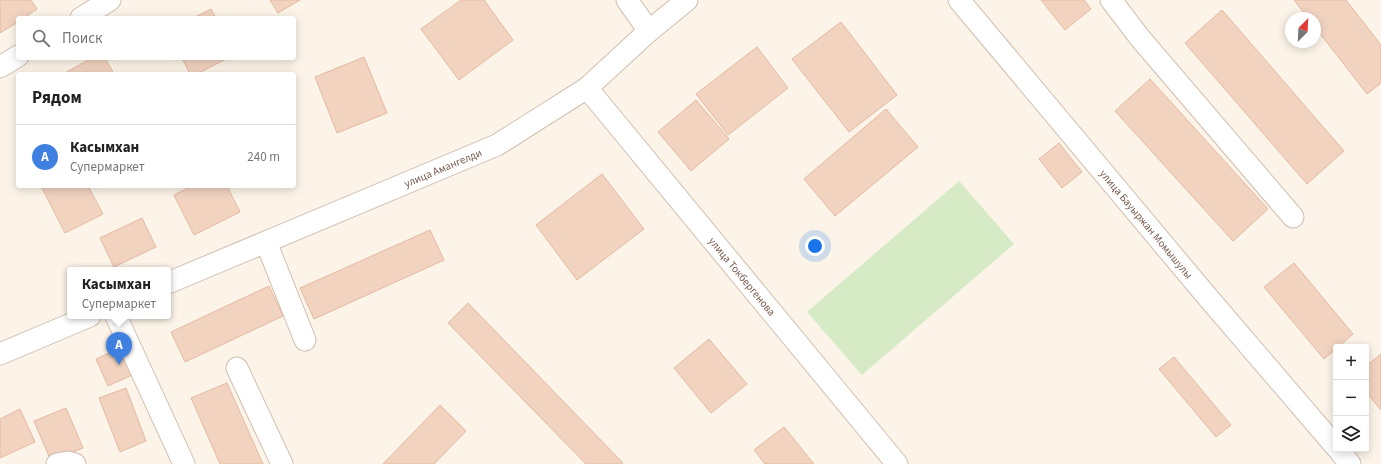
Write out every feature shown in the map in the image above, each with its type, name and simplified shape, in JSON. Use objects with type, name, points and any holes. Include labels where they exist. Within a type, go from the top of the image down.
[{"type":"street","points":[[84,16],[110,0]]},
{"type":"street","points":[[627,0],[649,31]]},
{"type":"street","name":"улица Амангелди","points":[[171,282],[498,145],[587,88],[649,31],[687,0]]},
{"type":"street","name":"улица Бауыржан Момышулы","points":[[959,0],[1205,294],[1333,443]]},
{"type":"street","points":[[1111,0],[1140,38],[1293,216]]},
{"type":"street","points":[[0,67],[16,57]]},
{"type":"street","name":"улица Токбергенова","points":[[587,88],[897,464]]},
{"type":"street","points":[[266,242],[305,340]]},
{"type":"street","points":[[0,354],[83,319]]},
{"type":"street","points":[[117,319],[184,464]]},
{"type":"street","points":[[238,368],[282,464]]},
{"type":"street","name":"улица Бауыржан Момышулы","points":[[1340,452],[1350,464]]},
{"type":"street","points":[[56,464],[68,462],[75,464]]},
{"type":"green space","points":[[959,181],[1014,244],[862,375],[807,312]]},
{"type":"building","points":[[0,0],[31,0],[37,9],[27,16],[16,16],[16,23],[0,33]]},
{"type":"building","points":[[270,0],[300,0],[278,13]]},
{"type":"building","points":[[461,0],[484,0],[513,40],[459,80],[421,29]]},
{"type":"building","points":[[1041,0],[1084,0],[1091,9],[1065,30]]},
{"type":"building","points":[[1294,0],[1346,0],[1381,45],[1381,83],[1367,94],[1321,35],[1321,12],[1303,12]]},
{"type":"building","points":[[211,9],[215,16],[197,16]]},
{"type":"building","points":[[1222,10],[1344,151],[1307,184],[1185,43]]},
{"type":"building","points":[[841,22],[897,95],[849,132],[792,59]]},
{"type":"building","points":[[757,47],[788,88],[728,135],[696,94]]},
{"type":"building","points":[[364,57],[387,113],[337,133],[315,77]]},
{"type":"building","points":[[88,60],[106,60],[113,72],[67,72]]},
{"type":"building","points":[[183,60],[224,60],[201,72],[189,72]]},
{"type":"building","points":[[1150,79],[1268,209],[1233,241],[1115,111]]},
{"type":"building","points":[[696,100],[729,139],[691,171],[658,132]]},
{"type":"building","points":[[886,109],[918,147],[835,216],[804,179]]},
{"type":"building","points":[[1059,143],[1082,172],[1062,188],[1039,159]]},
{"type":"building","points":[[602,174],[644,229],[577,280],[536,225]]},
{"type":"building","points":[[42,188],[89,188],[103,214],[65,233]]},
{"type":"building","points":[[188,188],[228,188],[240,212],[194,235],[174,195]]},
{"type":"building","points":[[142,218],[156,247],[114,267],[100,238]]},
{"type":"building","points":[[430,230],[444,260],[314,319],[300,288]]},
{"type":"building","points":[[1294,263],[1353,334],[1341,344],[1333,344],[1333,351],[1324,359],[1264,287]]},
{"type":"building","points":[[269,286],[283,316],[185,362],[171,332]]},
{"type":"building","points":[[468,303],[623,463],[622,464],[586,464],[448,323]]},
{"type":"building","points":[[709,339],[747,384],[711,413],[674,368]]},
{"type":"building","points":[[129,344],[141,371],[108,386],[96,359]]},
{"type":"building","points":[[1381,354],[1381,410],[1369,396],[1369,364]]},
{"type":"building","points":[[1174,357],[1231,425],[1216,437],[1159,369]]},
{"type":"building","points":[[227,383],[263,464],[220,464],[191,398]]},
{"type":"building","points":[[126,388],[146,441],[120,452],[99,398]]},
{"type":"building","points":[[440,405],[466,431],[434,464],[383,464]]},
{"type":"building","points":[[66,408],[83,448],[51,461],[34,421]]},
{"type":"building","points":[[20,409],[35,442],[0,458],[0,419]]},
{"type":"building","points":[[784,427],[814,464],[765,464],[754,450]]},
{"type":"place","name":"Касымхан","points":[[119,365]]}]
